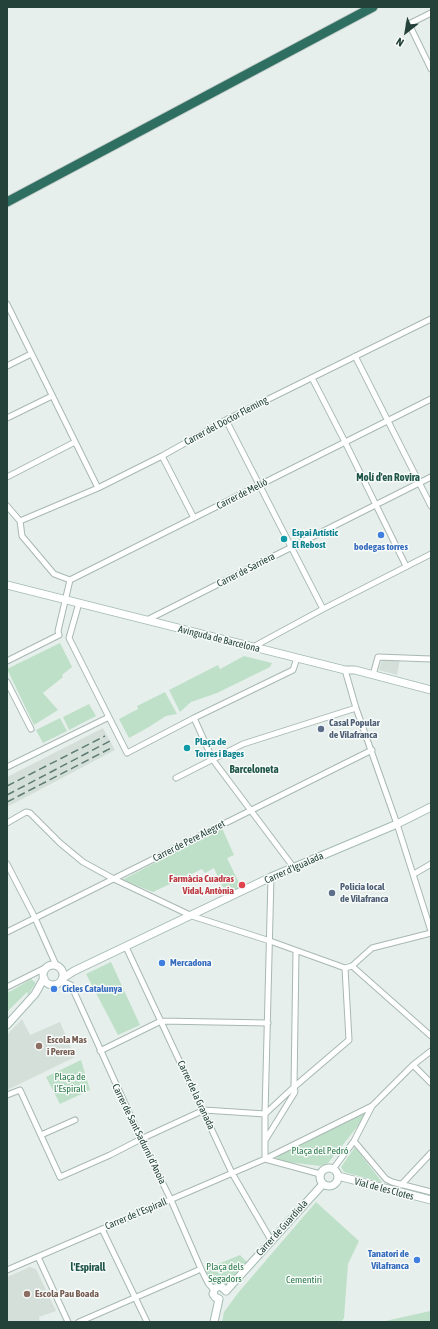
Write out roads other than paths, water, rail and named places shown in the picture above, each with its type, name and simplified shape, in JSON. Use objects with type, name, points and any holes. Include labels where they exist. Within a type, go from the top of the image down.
[{"type":"highway","points":[[7,202],[373,7]]},
{"type":"street","points":[[431,13],[408,24],[431,69]]},
{"type":"street","points":[[7,304],[98,488]]},
{"type":"street","points":[[7,319],[13,316]]},
{"type":"street","name":"Carrer del Doctor Fleming","points":[[20,521],[98,488],[162,456],[226,420],[431,319]]},
{"type":"street","points":[[7,366],[31,354]]},
{"type":"street","points":[[355,356],[431,506]]},
{"type":"street","points":[[312,378],[406,566]]},
{"type":"street","points":[[7,418],[52,396]]},
{"type":"street","name":"Carrer de Melió","points":[[70,580],[431,399]]},
{"type":"street","points":[[226,420],[323,609]]},
{"type":"street","points":[[7,477],[76,442]]},
{"type":"street","points":[[162,456],[194,518]]},
{"type":"street","name":"Carrer de Sarriera","points":[[146,621],[431,477]]},
{"type":"street","points":[[7,506],[20,521],[22,536],[54,574],[70,580],[58,631],[59,635]]},
{"type":"street","points":[[253,647],[323,609],[431,554]]},
{"type":"street","name":"Avinguda de Barcelona","points":[[7,585],[146,621],[345,670],[355,670],[431,690]]},
{"type":"street","points":[[79,603],[70,638],[127,753],[194,718],[293,670],[297,658]]},
{"type":"street","points":[[7,661],[59,635],[70,638]]},
{"type":"street","points":[[373,675],[378,657],[431,659]]},
{"type":"street","points":[[7,822],[26,812],[30,813],[60,843],[83,862],[114,879],[192,916],[345,968],[352,966],[372,948],[431,932],[414,874],[372,750],[356,708],[345,670]]},
{"type":"street","points":[[7,682],[31,729]]},
{"type":"street","points":[[176,778],[243,744],[356,708]]},
{"type":"street","points":[[7,767],[109,717]]},
{"type":"street","points":[[194,718],[213,760],[294,868]]},
{"type":"street","name":"Carrer de Pere Alegret","points":[[7,932],[372,750]]},
{"type":"street","name":"Carrer d'Igualada","points":[[126,947],[271,877],[397,824],[431,807]]},
{"type":"street","points":[[7,864],[35,918],[56,965],[60,967],[63,977]]},
{"type":"street","points":[[414,874],[431,864]]},
{"type":"street","points":[[271,877],[265,1159],[320,1174]]},
{"type":"street","points":[[32,975],[56,984],[63,977],[74,971],[126,947]]},
{"type":"street","name":"Carrer de la Granada","points":[[126,947],[204,1110],[232,1173],[271,1240]]},
{"type":"street","points":[[266,1140],[295,1092],[296,952]]},
{"type":"street","points":[[7,986],[52,965],[56,965]]},
{"type":"street","points":[[352,966],[431,1036]]},
{"type":"street","points":[[7,1025],[35,994],[45,979],[46,968]]},
{"type":"street","points":[[7,1096],[20,1090],[60,1177],[110,1156],[140,1139],[204,1110],[265,1114],[349,1040],[345,968]]},
{"type":"street","name":"Carrer de Sant Sadurní d'Anoia","points":[[63,977],[71,985],[140,1139],[171,1200],[208,1283],[214,1290]]},
{"type":"street","points":[[100,1051],[161,1021],[268,1023]]},
{"type":"street","points":[[333,1169],[354,1141],[372,1106],[413,1065],[431,1051]]},
{"type":"street","points":[[413,1065],[431,1083]]},
{"type":"street","name":"Carrer de l'Espirall","points":[[7,1270],[265,1159],[372,1106]]},
{"type":"street","points":[[265,1114],[268,1121],[271,1123],[276,1123]]},
{"type":"street","points":[[41,1135],[75,1120]]},
{"type":"street","points":[[354,1141],[386,1179],[431,1192]]},
{"type":"street","points":[[401,1184],[431,1153]]},
{"type":"street","points":[[326,1168],[333,1169],[337,1173],[338,1179],[334,1184],[328,1186],[323,1184],[320,1180],[320,1174],[326,1168]]},
{"type":"street","name":"Vial de les Clotes","points":[[338,1176],[431,1200]]},
{"type":"street","name":"Carrer de Guardiola","points":[[226,1291],[323,1184]]},
{"type":"street","points":[[102,1229],[147,1322]]},
{"type":"street","points":[[38,1257],[68,1322]]},
{"type":"street","points":[[79,1322],[201,1268]]},
{"type":"street","points":[[221,1286],[226,1291],[225,1296],[219,1299],[214,1296],[214,1290],[221,1286]]},
{"type":"street","points":[[214,1322],[219,1299]]},
{"type":"railway","points":[[7,786],[105,736]]},
{"type":"railway","points":[[7,795],[110,741]]},
{"type":"railway","points":[[7,802],[113,747]]},
{"type":"place","name":"bodegas torres","points":[[381,535]]},
{"type":"place","name":"Espai Artístic El Rebost","points":[[284,539]]},
{"type":"place","name":"Casal Popular de Vilafranca","points":[[321,729]]},
{"type":"place","name":"Plaça de Torres i Bages","points":[[187,748]]},
{"type":"place","name":"Farmàcia Cuadras Vidal, Antònia","points":[[242,885]]},
{"type":"place","name":"Policia local de Vilafranca","points":[[332,893]]},
{"type":"place","name":"Mercadona","points":[[162,963]]},
{"type":"place","name":"Cicles Catalunya","points":[[54,989]]},
{"type":"place","name":"Escola Mas i Perera","points":[[39,1046]]},
{"type":"place","name":"Tanatori de Vilafranca","points":[[417,1260]]},
{"type":"place","name":"Escola Pau Boada","points":[[27,1294]]},
{"type":"district","name":"Molí d'en Rovira","points":[[388,478]]},
{"type":"district","name":"Barceloneta","points":[[254,770]]},
{"type":"district","name":"l'Espirall","points":[[88,1268]]},
{"type":"park label","name":"Plaça de l'Espirall","points":[[70,1082]]},
{"type":"park label","name":"Plaça del Pedró","points":[[320,1151]]},
{"type":"park label","name":"Plaça dels Segadors","points":[[225,1272]]},
{"type":"park label","name":"Cementiri","points":[[304,1280]]}]
